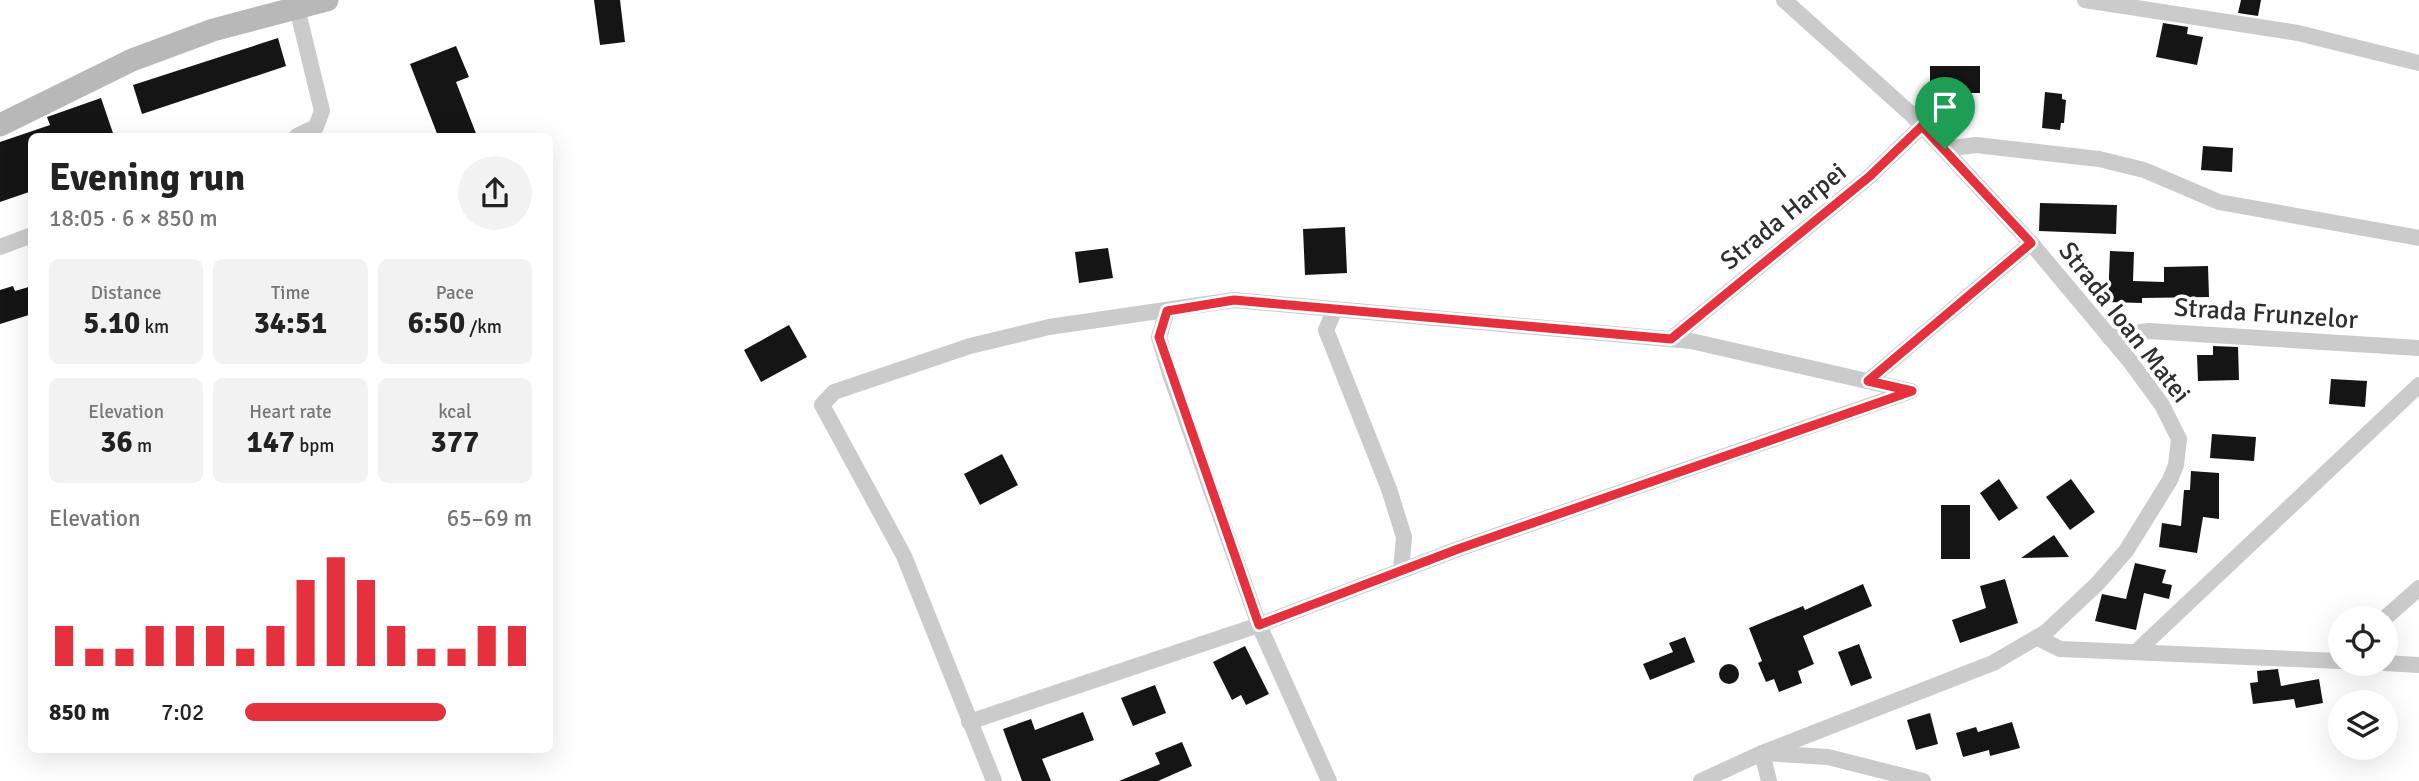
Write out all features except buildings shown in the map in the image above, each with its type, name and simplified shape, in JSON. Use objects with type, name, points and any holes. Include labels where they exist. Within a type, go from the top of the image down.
[{"type":"street","points":[[0,125],[132,60],[213,30],[327,0]]},
{"type":"street","name":"Strada Ioan Matei","points":[[1702,781],[1762,753],[1993,663],[2038,638],[2098,584],[2126,551],[2158,502],[2176,465],[2179,439],[2174,425],[2109,337],[2031,243],[1922,126],[1784,0]]},
{"type":"street","points":[[2085,0],[2298,33],[2419,63]]},
{"type":"street","points":[[297,8],[322,111],[316,127],[303,133]]},
{"type":"street","name":"Strada Harpei","points":[[1671,339],[1870,176],[1922,126]]},
{"type":"street","points":[[1945,149],[1976,145],[2099,159],[2144,170],[2219,202],[2419,238]]},
{"type":"street","points":[[0,247],[28,236]]},
{"type":"street","points":[[1868,381],[2031,243]]},
{"type":"street","points":[[969,722],[1259,625],[1401,570],[1912,391],[1756,354],[1671,339],[1234,300],[1049,327],[970,346],[834,393],[822,405],[904,556],[969,722],[994,781]]},
{"type":"street","points":[[1335,309],[1326,330],[1389,489],[1404,537],[1401,570]]},
{"type":"street","points":[[1167,311],[1159,337],[1259,625],[1329,781]]},
{"type":"street","name":"Strada Frunzelor","points":[[2109,337],[2149,331],[2419,348]]},
{"type":"street","points":[[2136,652],[2419,385]]},
{"type":"street","points":[[2398,607],[2419,588]]},
{"type":"street","points":[[2038,638],[2060,649],[2328,660]]},
{"type":"street","points":[[2398,664],[2419,665]]},
{"type":"street","points":[[1769,781],[1762,753],[1828,757],[1923,781]]},
{"type":"route","points":[[1922,126],[1945,149],[2031,243],[1868,381],[1912,391],[1458,549],[1259,625],[1159,337],[1167,311],[1234,300],[1671,339],[1870,176],[1922,126]]}]
